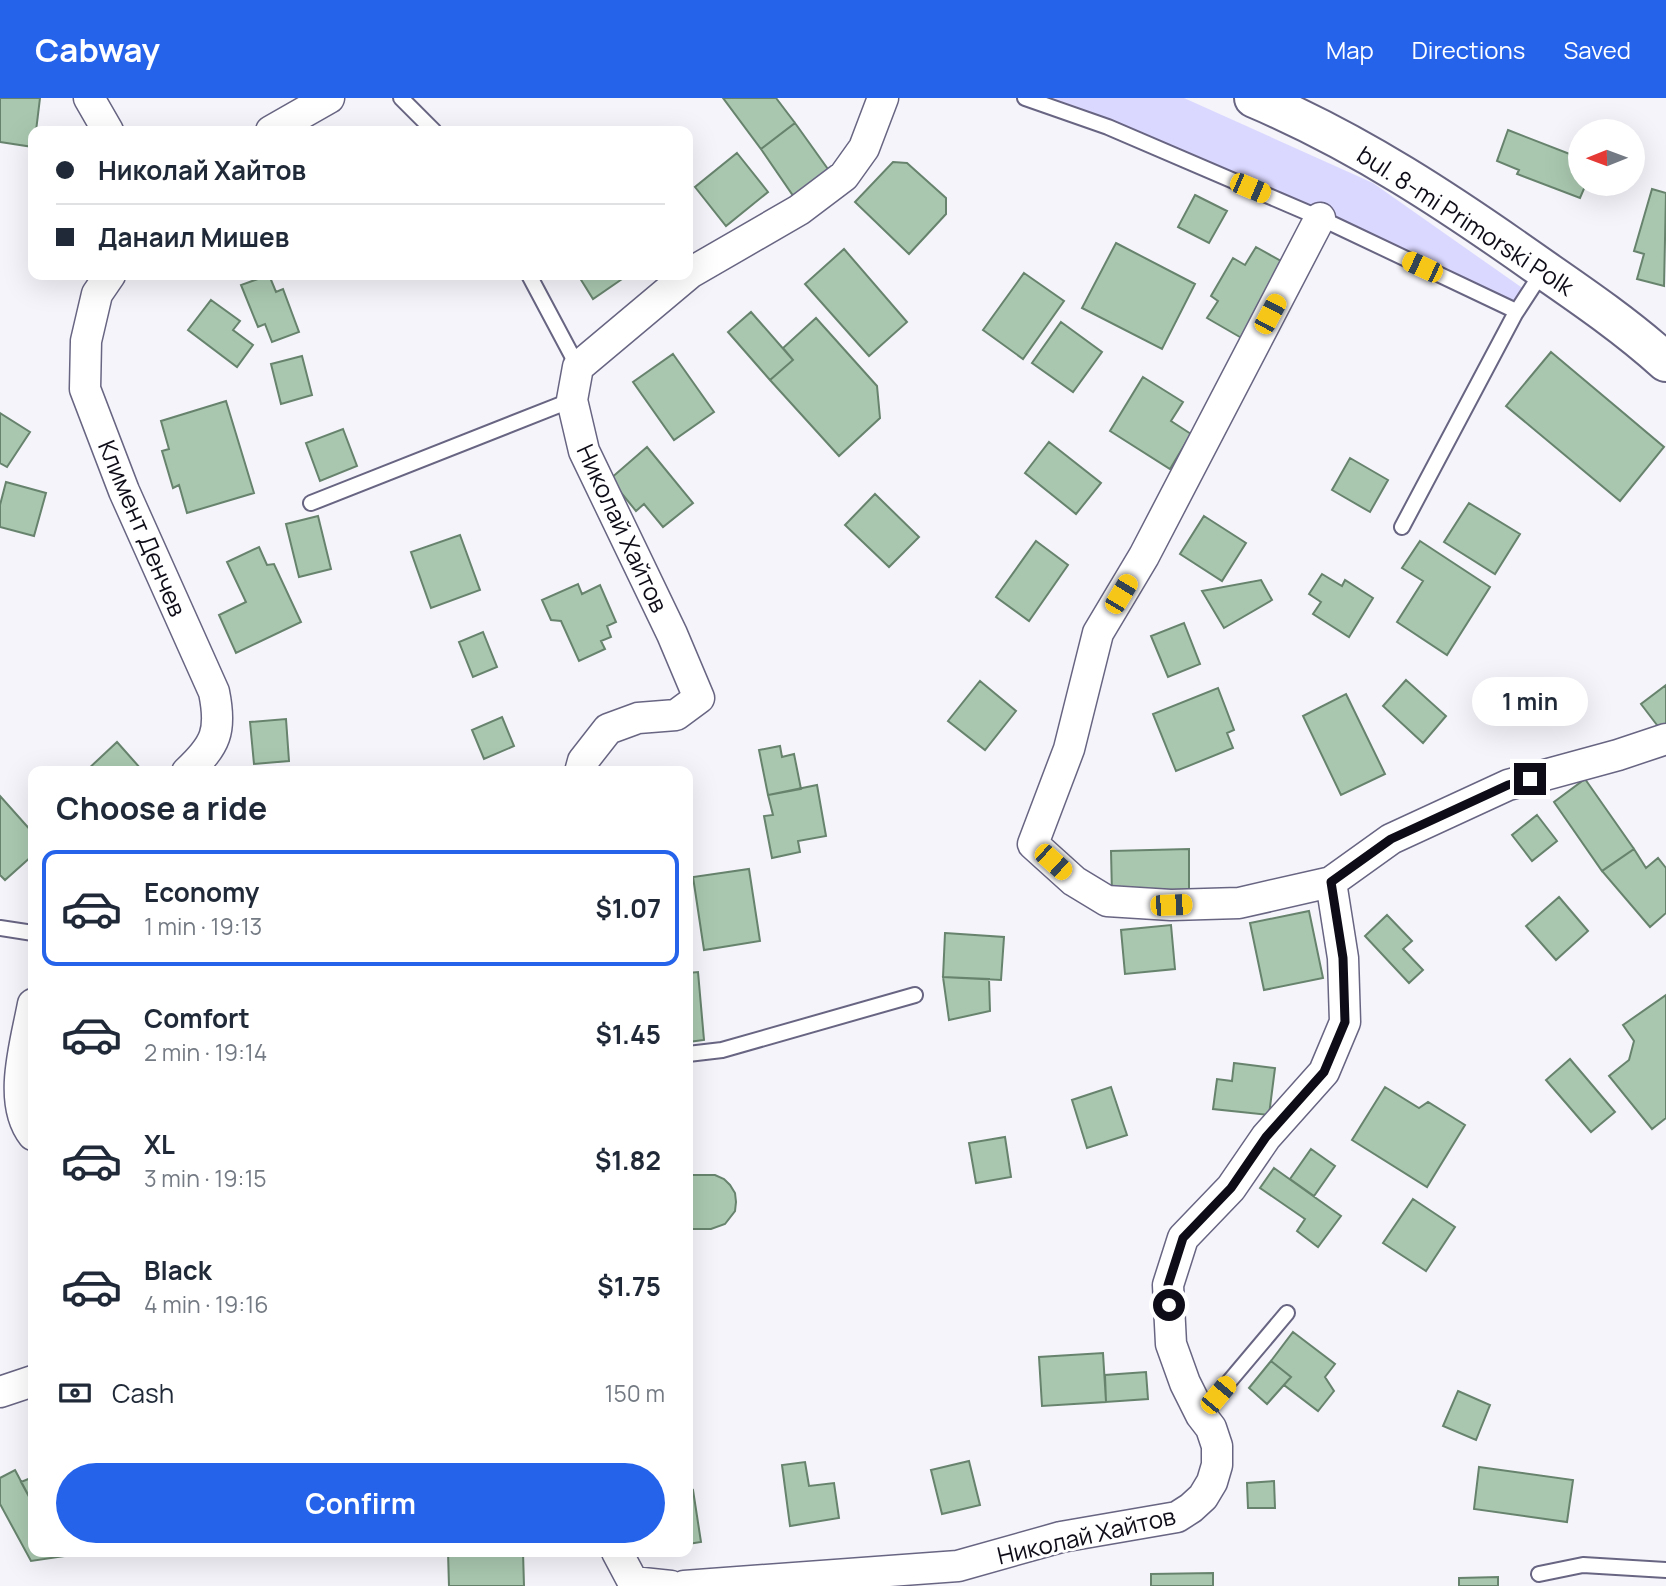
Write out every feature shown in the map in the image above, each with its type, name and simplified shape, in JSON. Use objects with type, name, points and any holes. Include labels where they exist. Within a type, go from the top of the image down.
[{"type":"main road","name":"bul. 8-mi Primorski Polk","points":[[1254,98],[1307,120],[1378,158],[1467,215],[1664,352]]},
{"type":"main road","points":[[1312,98],[1378,158]]},
{"type":"street","points":[[89,98],[105,126]]},
{"type":"street","points":[[280,126],[329,98]]},
{"type":"street","points":[[693,271],[799,209],[844,176],[864,148],[883,98]]},
{"type":"street","points":[[1320,218],[1144,556],[1098,633],[1069,749],[1032,844],[1074,881],[1107,901],[1171,905],[1239,903],[1331,882],[1391,839],[1508,785],[1666,739]]},
{"type":"street","name":"Климент Денчев","points":[[107,280],[97,294],[86,341],[85,389],[124,491],[214,692],[219,717],[214,740],[194,766]]},
{"type":"street","points":[[578,367],[682,280]]},
{"type":"street","name":"Николай Хайтов","points":[[578,367],[572,400],[584,451],[672,634],[699,698],[676,715],[638,718],[608,729],[582,766]]},
{"type":"street","name":"Николай Хайтов","points":[[684,1586],[958,1566],[1061,1537],[1177,1517],[1203,1497],[1212,1482],[1217,1465],[1217,1446],[1211,1428],[1201,1415],[1185,1383],[1171,1344],[1168,1285],[1183,1238],[1231,1188],[1266,1137],[1324,1072],[1345,1022],[1343,958],[1331,882]]},
{"type":"street","points":[[28,1029],[21,1064],[20,1105],[28,1129]]},
{"type":"street","points":[[0,1392],[28,1383]]},
{"type":"street","points":[[620,1557],[634,1584],[671,1586]]},
{"type":"lane","points":[[401,98],[429,126]]},
{"type":"lane","points":[[1025,98],[1108,127],[1320,218],[1517,312]]},
{"type":"lane","points":[[1402,527],[1517,312],[1544,270]]},
{"type":"lane","points":[[532,280],[578,367]]},
{"type":"lane","points":[[311,503],[572,400]]},
{"type":"lane","points":[[0,928],[28,932]]},
{"type":"lane","points":[[693,1053],[722,1050],[915,995]]},
{"type":"lane","points":[[1201,1415],[1287,1313]]},
{"type":"lane","points":[[1539,1574],[1583,1565],[1666,1570]]},
{"type":"shaded area","points":[[1025,98],[1184,98],[1373,183],[1528,292],[1516,311],[1350,234]]},
{"type":"building","points":[[0,98],[40,98],[37,126],[28,126],[28,146],[0,142]]},
{"type":"building","points":[[723,98],[776,98],[795,123],[761,149]]},
{"type":"building","points":[[795,123],[830,172],[794,197],[761,149]]},
{"type":"building","points":[[1508,130],[1568,153],[1568,193],[1517,174],[1519,170],[1497,161]]},
{"type":"building","points":[[737,153],[768,192],[726,226],[695,187]]},
{"type":"building","points":[[893,162],[907,163],[946,198],[946,214],[909,254],[855,202]]},
{"type":"building","points":[[1652,189],[1666,193],[1664,286],[1637,279],[1644,254],[1634,251]]},
{"type":"building","points":[[1195,195],[1227,211],[1209,243],[1178,227]]},
{"type":"building","points":[[1116,243],[1195,284],[1162,349],[1082,308]]},
{"type":"building","points":[[1256,247],[1288,265],[1245,340],[1207,318],[1218,301],[1211,296],[1233,258],[1245,265]]},
{"type":"building","points":[[844,249],[907,322],[869,356],[805,284]]},
{"type":"building","points":[[1024,273],[1064,301],[1023,359],[983,330]]},
{"type":"building","points":[[255,280],[271,280],[276,292],[283,289],[299,332],[272,342],[265,324],[258,327],[241,285]]},
{"type":"building","points":[[581,280],[621,280],[593,299]]},
{"type":"building","points":[[211,300],[240,321],[233,330],[253,345],[237,367],[188,330]]},
{"type":"building","points":[[751,312],[793,360],[770,380],[728,332]]},
{"type":"building","points":[[816,318],[877,386],[880,418],[839,456],[770,380],[793,360],[783,348]]},
{"type":"building","points":[[1061,322],[1102,352],[1073,392],[1032,363]]},
{"type":"building","points":[[1551,352],[1664,447],[1620,501],[1506,406]]},
{"type":"building","points":[[673,354],[714,412],[674,440],[633,382]]},
{"type":"building","points":[[302,356],[312,395],[281,404],[271,364]]},
{"type":"building","points":[[1143,377],[1183,402],[1171,421],[1191,434],[1170,469],[1110,431]]},
{"type":"building","points":[[226,401],[254,493],[187,513],[179,485],[173,488],[162,451],[169,449],[161,421]]},
{"type":"building","points":[[0,413],[30,432],[7,467],[0,463]]},
{"type":"building","points":[[343,429],[357,466],[320,481],[306,443]]},
{"type":"building","points":[[1049,442],[1101,483],[1076,514],[1025,473]]},
{"type":"building","points":[[647,447],[693,503],[663,527],[644,504],[636,511],[610,479]]},
{"type":"building","points":[[1350,458],[1388,480],[1370,512],[1332,490]]},
{"type":"building","points":[[6,482],[46,493],[34,536],[0,527],[0,505]]},
{"type":"building","points":[[875,494],[919,537],[889,567],[845,525]]},
{"type":"building","points":[[1469,503],[1520,534],[1495,574],[1444,542]]},
{"type":"building","points":[[318,516],[331,569],[299,577],[286,524]]},
{"type":"building","points":[[1204,516],[1246,543],[1222,581],[1180,554]]},
{"type":"building","points":[[460,535],[480,590],[431,608],[411,552]]},
{"type":"building","points":[[1036,541],[1068,565],[1029,621],[996,597]]},
{"type":"building","points":[[1420,541],[1490,587],[1447,655],[1397,622],[1423,581],[1402,568]]},
{"type":"building","points":[[259,547],[267,565],[274,564],[301,622],[236,653],[219,615],[246,602],[227,562]]},
{"type":"building","points":[[1322,574],[1342,586],[1345,580],[1373,598],[1349,637],[1313,614],[1321,602],[1309,594]]},
{"type":"building","points":[[1261,580],[1272,600],[1224,628],[1202,591]]},
{"type":"building","points":[[578,584],[582,594],[600,585],[616,622],[607,626],[611,637],[601,641],[605,649],[579,661],[561,621],[551,620],[542,600]]},
{"type":"building","points":[[1184,623],[1200,664],[1168,677],[1151,636]]},
{"type":"building","points":[[483,632],[497,667],[473,677],[459,642]]},
{"type":"building","points":[[1406,680],[1446,716],[1423,743],[1383,706]]},
{"type":"building","points":[[980,681],[1016,711],[985,750],[948,721]]},
{"type":"building","points":[[1666,685],[1666,725],[1660,729],[1641,704]]},
{"type":"building","points":[[1218,688],[1234,730],[1227,733],[1233,748],[1176,771],[1153,714]]},
{"type":"building","points":[[1346,694],[1385,774],[1341,795],[1303,716]]},
{"type":"building","points":[[502,717],[514,746],[484,759],[472,730]]},
{"type":"building","points":[[286,719],[289,761],[254,764],[250,722]]},
{"type":"building","points":[[117,742],[138,766],[91,766]]},
{"type":"building","points":[[780,746],[782,757],[794,754],[801,789],[768,795],[759,750]]},
{"type":"building","points":[[1585,779],[1634,849],[1602,871],[1554,802]]},
{"type":"building","points":[[817,785],[826,836],[798,841],[800,852],[772,858],[764,816],[773,815],[768,795]]},
{"type":"building","points":[[0,796],[28,827],[28,859],[5,880],[0,875]]},
{"type":"building","points":[[1537,815],[1557,841],[1532,861],[1512,835]]},
{"type":"building","points":[[1189,849],[1189,893],[1112,894],[1111,851]]},
{"type":"building","points":[[1634,849],[1646,868],[1658,858],[1666,868],[1666,913],[1650,927],[1602,871]]},
{"type":"building","points":[[749,869],[760,941],[704,950],[693,877]]},
{"type":"building","points":[[1559,897],[1588,931],[1556,960],[1526,926]]},
{"type":"building","points":[[1309,911],[1323,978],[1264,990],[1250,923]]},
{"type":"building","points":[[1387,915],[1412,941],[1403,949],[1423,970],[1409,983],[1365,936]]},
{"type":"building","points":[[1171,925],[1175,969],[1125,974],[1121,930]]},
{"type":"building","points":[[945,933],[1004,937],[1001,980],[943,977]]},
{"type":"building","points":[[693,972],[698,972],[704,1040],[693,1041]]},
{"type":"building","points":[[943,977],[989,979],[990,1011],[949,1020]]},
{"type":"building","points":[[1666,995],[1666,1118],[1652,1129],[1609,1076],[1629,1060],[1634,1041],[1623,1025]]},
{"type":"building","points":[[1570,1059],[1615,1112],[1591,1132],[1546,1080]]},
{"type":"building","points":[[1234,1063],[1275,1068],[1269,1115],[1213,1109],[1217,1079],[1232,1081]]},
{"type":"building","points":[[1111,1087],[1127,1135],[1087,1148],[1072,1100]]},
{"type":"building","points":[[1385,1087],[1419,1108],[1428,1102],[1465,1125],[1427,1187],[1352,1140]]},
{"type":"building","points":[[1005,1137],[1011,1177],[976,1183],[969,1143]]},
{"type":"building","points":[[1311,1149],[1335,1166],[1314,1196],[1290,1179]]},
{"type":"building","points":[[1274,1168],[1341,1216],[1318,1247],[1297,1231],[1305,1219],[1260,1188]]},
{"type":"building","points":[[693,1175],[715,1175],[724,1179],[735,1193],[735,1211],[725,1224],[711,1229],[693,1229]]},
{"type":"building","points":[[1413,1199],[1455,1227],[1426,1271],[1383,1243]]},
{"type":"building","points":[[1293,1332],[1335,1364],[1325,1377],[1334,1391],[1318,1411],[1284,1385],[1291,1377],[1271,1361]]},
{"type":"building","points":[[1103,1353],[1106,1402],[1042,1406],[1039,1357]]},
{"type":"building","points":[[1271,1361],[1291,1377],[1267,1404],[1249,1388]]},
{"type":"building","points":[[1146,1372],[1148,1399],[1106,1402],[1105,1375]]},
{"type":"building","points":[[1458,1391],[1490,1405],[1476,1440],[1443,1426]]},
{"type":"building","points":[[969,1461],[980,1505],[942,1514],[931,1470]]},
{"type":"building","points":[[805,1462],[809,1486],[834,1483],[839,1518],[790,1526],[782,1465]]},
{"type":"building","points":[[1479,1467],[1573,1480],[1567,1522],[1474,1509]]},
{"type":"building","points":[[15,1470],[28,1495],[28,1555],[0,1504],[0,1478]]},
{"type":"building","points":[[28,1479],[28,1495],[21,1482]]},
{"type":"building","points":[[1274,1481],[1275,1508],[1248,1508],[1247,1483]]},
{"type":"building","points":[[693,1490],[701,1542],[693,1543]]},
{"type":"building","points":[[29,1557],[58,1557],[31,1561]]},
{"type":"building","points":[[448,1557],[523,1557],[524,1586],[449,1586]]},
{"type":"building","points":[[1213,1573],[1213,1586],[1151,1586],[1151,1574]]},
{"type":"building","points":[[1498,1577],[1498,1586],[1459,1586],[1459,1578]]},
{"type":"route","points":[[1169,1305],[1168,1285],[1183,1238],[1231,1188],[1266,1137],[1324,1072],[1345,1022],[1343,958],[1331,882],[1391,839],[1508,785],[1530,779]]}]
